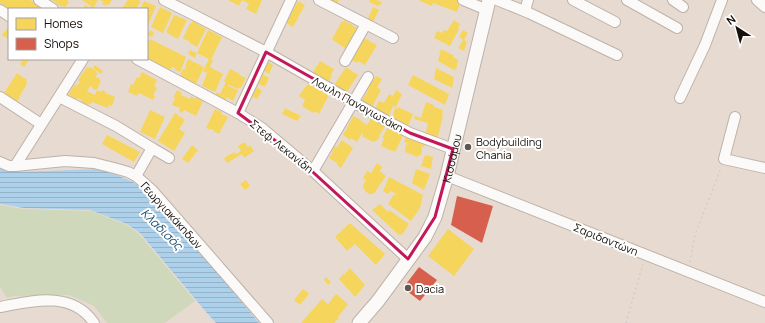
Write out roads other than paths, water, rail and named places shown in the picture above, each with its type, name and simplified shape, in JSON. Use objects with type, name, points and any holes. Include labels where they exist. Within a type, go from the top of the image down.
[{"type":"main road","name":"Κισσάμου","points":[[359,323],[378,301],[408,260],[431,226],[438,209],[448,176],[453,149],[488,5]]},
{"type":"main road","name":"Κισσάμου","points":[[369,323],[378,301]]},
{"type":"street","points":[[39,0],[51,8]]},
{"type":"street","name":"Λουλη Παναγιωτάκη","points":[[165,0],[266,52],[410,133],[453,149]]},
{"type":"street","points":[[238,112],[289,0]]},
{"type":"street","points":[[319,0],[393,38]]},
{"type":"street","points":[[463,0],[488,5]]},
{"type":"street","points":[[497,0],[525,11],[617,55]]},
{"type":"street","points":[[525,11],[528,0]]},
{"type":"street","points":[[573,0],[615,22]]},
{"type":"street","points":[[627,0],[677,28]]},
{"type":"street","points":[[673,0],[683,6]]},
{"type":"street","points":[[680,98],[705,45],[722,0]]},
{"type":"street","points":[[757,0],[765,7]]},
{"type":"street","points":[[345,61],[366,24]]},
{"type":"street","name":"Στεφ. Λεκανίδη","points":[[139,60],[238,112],[262,128],[313,171],[408,260]]},
{"type":"street","points":[[15,166],[59,97],[78,61]]},
{"type":"street","points":[[313,171],[368,77]]},
{"type":"street","points":[[0,97],[42,124]]},
{"type":"street","points":[[59,97],[116,126],[169,158]]},
{"type":"street","points":[[735,117],[724,159],[765,168]]},
{"type":"street","points":[[136,176],[152,148]]},
{"type":"street","name":"Γεωργιακάκηδων","points":[[0,162],[9,166],[65,161],[94,163],[128,172],[136,176],[152,190],[268,323]]},
{"type":"street","name":"Σαριδαντώνη","points":[[448,176],[765,302]]},
{"type":"street","points":[[0,307],[35,301],[60,301],[79,308],[88,315],[94,323]]},
{"type":"water","name":"Κλαδισός","points":[[0,167],[18,172],[95,169],[111,173],[131,181],[146,190],[161,204],[259,323],[216,323],[140,233],[127,224],[90,210],[24,208],[0,204]]},
{"type":"place","name":"Bodybuilding Chania","points":[[468,147]]},
{"type":"place","name":"Dacia","points":[[408,288]]}]
